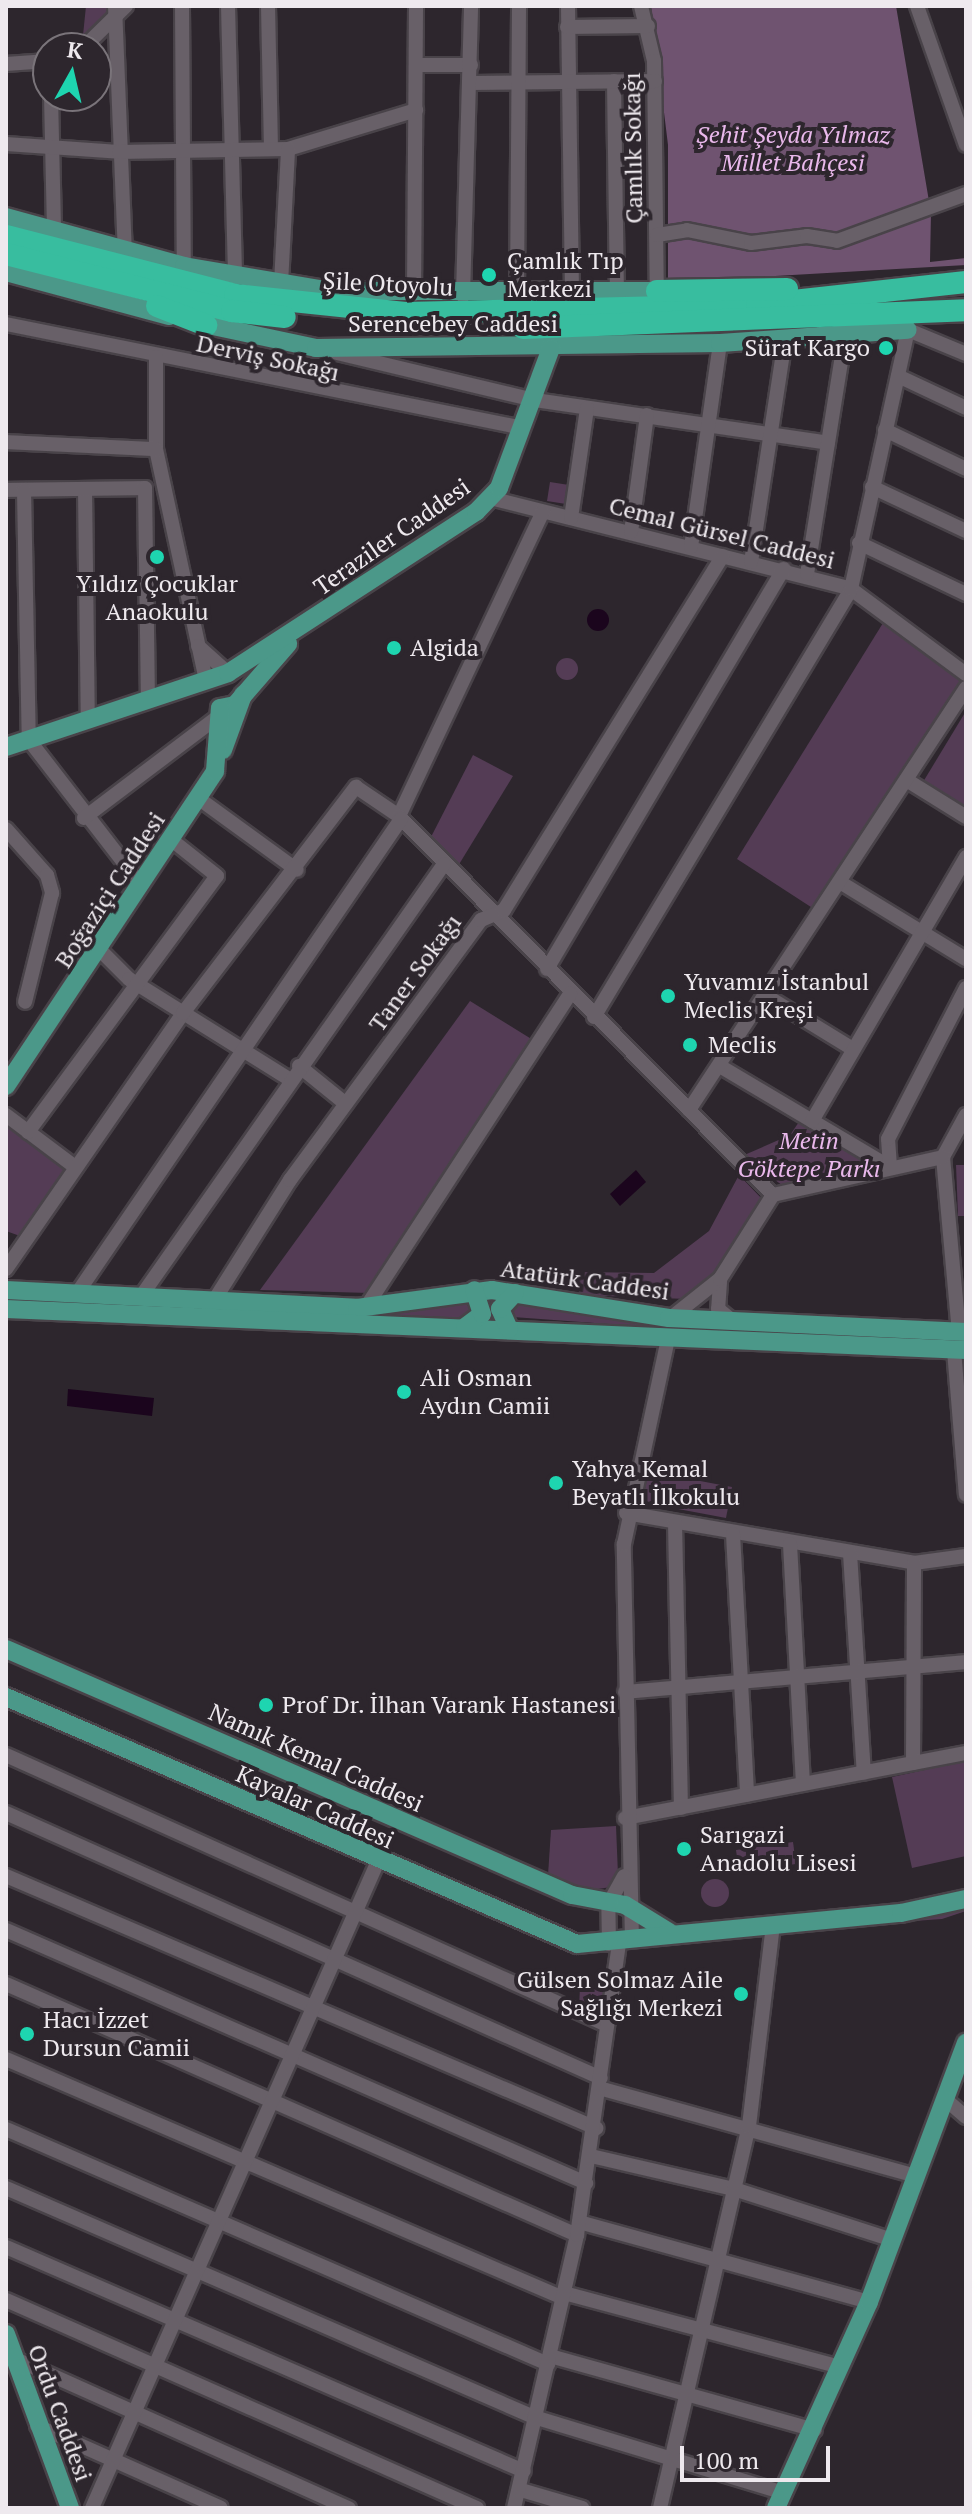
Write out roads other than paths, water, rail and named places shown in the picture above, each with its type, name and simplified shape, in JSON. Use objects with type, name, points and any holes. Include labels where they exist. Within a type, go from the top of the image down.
[{"type":"highway","name":"Şile Otoyolu","points":[[6,236],[197,287],[350,310],[507,315],[868,293],[966,282]]},
{"type":"highway","name":"Şile Otoyolu","points":[[6,254],[78,275],[232,311],[346,324],[603,328],[966,312]]},
{"type":"highway","points":[[78,275],[206,325]]},
{"type":"highway","points":[[657,291],[868,293]]},
{"type":"highway","points":[[908,330],[966,312]]},
{"type":"main road","points":[[6,217],[184,266],[281,284],[463,296],[657,291]]},
{"type":"main road","name":"Serencebey Caddesi","points":[[6,272],[206,325],[316,348],[551,348],[720,343],[785,341],[908,330]]},
{"type":"main road","name":"Teraziler Caddesi","points":[[6,747],[228,673],[306,626],[490,498],[535,400],[551,348]]},
{"type":"main road","name":"Teraziler Caddesi","points":[[243,697],[306,626]]},
{"type":"main road","points":[[215,771],[243,697],[243,681],[228,673]]},
{"type":"main road","points":[[206,680],[219,712],[243,697]]},
{"type":"main road","name":"Boğaziçi Caddesi","points":[[6,1086],[173,841],[215,771],[219,712]]},
{"type":"main road","name":"Atatürk Caddesi","points":[[6,1290],[366,1307],[474,1290],[515,1293],[669,1318],[961,1341]]},
{"type":"main road","points":[[465,1327],[482,1314],[474,1290]]},
{"type":"main road","points":[[509,1329],[500,1309],[515,1293]]},
{"type":"main road","name":"Atatürk Caddesi","points":[[8,1312],[465,1327],[668,1338],[961,1341]]},
{"type":"main road","name":"Namık Kemal Caddesi","points":[[6,1649],[608,1905],[632,1912],[676,1934]]},
{"type":"main road","name":"Kayalar Caddesi","points":[[6,1697],[378,1861],[577,1944],[620,1943],[676,1934]]},
{"type":"main road","points":[[936,1906],[966,1891]]},
{"type":"main road","points":[[676,1934],[936,1906],[966,1899]]},
{"type":"main road","points":[[780,2501],[815,2430],[869,2302],[966,2043]]},
{"type":"main road","name":"Ordu Caddesi","points":[[6,2334],[37,2426],[70,2508]]},
{"type":"street","points":[[182,6],[184,266]]},
{"type":"street","points":[[228,6],[235,277]]},
{"type":"street","points":[[268,6],[271,147]]},
{"type":"street","points":[[414,294],[416,6]]},
{"type":"street","points":[[463,296],[472,83],[471,6]]},
{"type":"street","points":[[517,295],[519,6]]},
{"type":"street","points":[[568,6],[572,293]]},
{"type":"street","name":"Çamlık Sokağı","points":[[641,6],[648,26],[655,81],[657,291]]},
{"type":"street","points":[[917,6],[966,145]]},
{"type":"street","points":[[97,32],[119,8]]},
{"type":"street","points":[[119,8],[119,152],[125,250]]},
{"type":"street","points":[[567,27],[648,26]]},
{"type":"street","points":[[6,64],[32,62]]},
{"type":"street","points":[[416,65],[471,65]]},
{"type":"street","points":[[614,81],[617,292]]},
{"type":"street","points":[[472,83],[655,81]]},
{"type":"street","points":[[6,144],[119,152],[184,146],[288,149],[416,110]]},
{"type":"street","points":[[51,112],[54,230]]},
{"type":"street","points":[[281,284],[288,149]]},
{"type":"street","points":[[657,235],[687,230],[751,243],[807,236],[837,241],[966,194]]},
{"type":"street","name":"Derviş Sokağı","points":[[6,324],[156,357],[523,428]]},
{"type":"street","points":[[594,1017],[851,589],[908,330],[966,354]]},
{"type":"street","points":[[807,574],[845,336]]},
{"type":"street","points":[[751,562],[785,341]]},
{"type":"street","points":[[691,547],[720,343]]},
{"type":"street","points":[[316,348],[535,400],[828,443]]},
{"type":"street","points":[[156,357],[156,449],[195,643],[206,680]]},
{"type":"street","points":[[898,376],[966,408]]},
{"type":"street","points":[[571,518],[587,408]]},
{"type":"street","points":[[631,532],[647,415]]},
{"type":"street","points":[[885,430],[966,469]]},
{"type":"street","points":[[6,442],[156,449]]},
{"type":"street","points":[[872,487],[966,531]]},
{"type":"street","points":[[6,490],[145,488],[148,700]]},
{"type":"street","points":[[85,489],[88,720]]},
{"type":"street","points":[[24,490],[29,740],[84,818],[141,885]]},
{"type":"street","name":"Cemal Gürsel Caddesi","points":[[490,498],[807,574],[851,589],[966,674]]},
{"type":"street","points":[[78,1292],[400,818],[543,512]]},
{"type":"street","points":[[859,543],[966,594]]},
{"type":"street","name":"Taner Sokağı","points":[[215,1299],[346,1104],[491,913],[504,910],[723,556]]},
{"type":"street","points":[[547,969],[784,569]]},
{"type":"street","points":[[195,643],[228,673]]},
{"type":"street","points":[[689,1110],[723,1068],[966,688]]},
{"type":"street","points":[[84,818],[219,712]]},
{"type":"street","points":[[908,781],[966,817]]},
{"type":"street","points":[[6,1269],[74,1166],[183,1013],[297,870],[356,787],[400,818],[570,994],[773,1195]]},
{"type":"street","points":[[198,798],[297,870]]},
{"type":"street","points":[[6,829],[47,875],[52,893],[25,1002]]},
{"type":"street","points":[[28,1132],[217,876],[173,841]]},
{"type":"street","points":[[812,1121],[966,857]]},
{"type":"street","points":[[142,1295],[289,1079],[444,864]]},
{"type":"street","points":[[843,884],[966,959]]},
{"type":"street","points":[[100,950],[137,984],[289,1079]]},
{"type":"street","points":[[890,1167],[888,1139],[966,988]]},
{"type":"street","points":[[366,1307],[570,994]]},
{"type":"street","points":[[768,997],[853,1049]]},
{"type":"street","points":[[299,1066],[346,1104]]},
{"type":"street","points":[[723,1068],[890,1167]]},
{"type":"street","points":[[6,1115],[74,1166]]},
{"type":"street","points":[[966,1115],[943,1157],[961,1341],[966,1495]]},
{"type":"street","points":[[669,1318],[720,1279],[773,1195],[943,1157]]},
{"type":"street","points":[[720,1279],[718,1309],[733,1321]]},
{"type":"street","points":[[514,2508],[521,2490],[534,2417],[578,2229],[596,2128],[620,1943],[632,1912],[626,1868],[625,1818],[626,1513],[668,1338]]},
{"type":"street","points":[[626,1513],[790,1544],[914,1563],[966,1556]]},
{"type":"street","points":[[675,1523],[676,1687],[681,1808]]},
{"type":"street","points":[[733,1534],[747,1795]]},
{"type":"street","points":[[790,1544],[803,1784]]},
{"type":"street","points":[[850,1553],[864,1773]]},
{"type":"street","points":[[913,1763],[910,1666],[914,1563]]},
{"type":"street","points":[[625,1692],[966,1662]]},
{"type":"street","points":[[625,1818],[966,1753]]},
{"type":"street","points":[[6,1755],[607,2025]]},
{"type":"street","points":[[6,1813],[336,1958],[600,2083],[916,2176]]},
{"type":"street","points":[[92,2508],[378,1861]]},
{"type":"street","points":[[620,1943],[608,1905],[626,1868]]},
{"type":"street","points":[[6,1876],[596,2128]]},
{"type":"street","points":[[660,2508],[749,2126],[773,1924]]},
{"type":"street","points":[[6,1930],[586,2183]]},
{"type":"street","points":[[6,1984],[272,2104],[578,2229],[719,2257],[869,2302]]},
{"type":"street","points":[[6,2059],[564,2296],[701,2326],[841,2367]]},
{"type":"street","points":[[944,2098],[966,2117]]},
{"type":"street","points":[[6,2129],[549,2360],[687,2393],[815,2430]]},
{"type":"street","points":[[591,2156],[734,2189],[893,2240]]},
{"type":"street","points":[[6,2188],[199,2268],[534,2417],[780,2501]]},
{"type":"street","points":[[6,2247],[175,2317],[524,2471]]},
{"type":"street","points":[[6,2300],[156,2363],[477,2508]]},
{"type":"street","points":[[13,2358],[349,2508]]},
{"type":"street","points":[[37,2426],[221,2508]]},
{"type":"street","points":[[521,2490],[582,2508]]},
{"type":"place","name":"Çamlık Tıp Merkezi","points":[[489,275]]},
{"type":"place","name":"Sürat Kargo","points":[[886,348]]},
{"type":"place","name":"Yıldız Çocuklar Anaokulu","points":[[157,557]]},
{"type":"place","name":"Algida","points":[[394,648]]},
{"type":"place","name":"Yuvamız İstanbul Meclis Kreşi","points":[[668,996]]},
{"type":"place","name":"Meclis","points":[[690,1045]]},
{"type":"place","name":"Ali Osman Aydın Camii","points":[[404,1392]]},
{"type":"place","name":"Yahya Kemal Beyatlı İlkokulu","points":[[556,1483]]},
{"type":"place","name":"Prof Dr. İlhan Varank Hastanesi","points":[[266,1705]]},
{"type":"place","name":"Sarıgazi Anadolu Lisesi","points":[[684,1849]]},
{"type":"place","name":"Gülsen Solmaz Aile Sağlığı Merkezi","points":[[741,1994]]},
{"type":"place","name":"Hacı İzzet Dursun Camii","points":[[27,2034]]},
{"type":"park label","name":"Şehit Şeyda Yılmaz Millet Bahçesi","points":[[793,149]]},
{"type":"park label","name":"Metin Göktepe Parkı","points":[[809,1155]]}]
